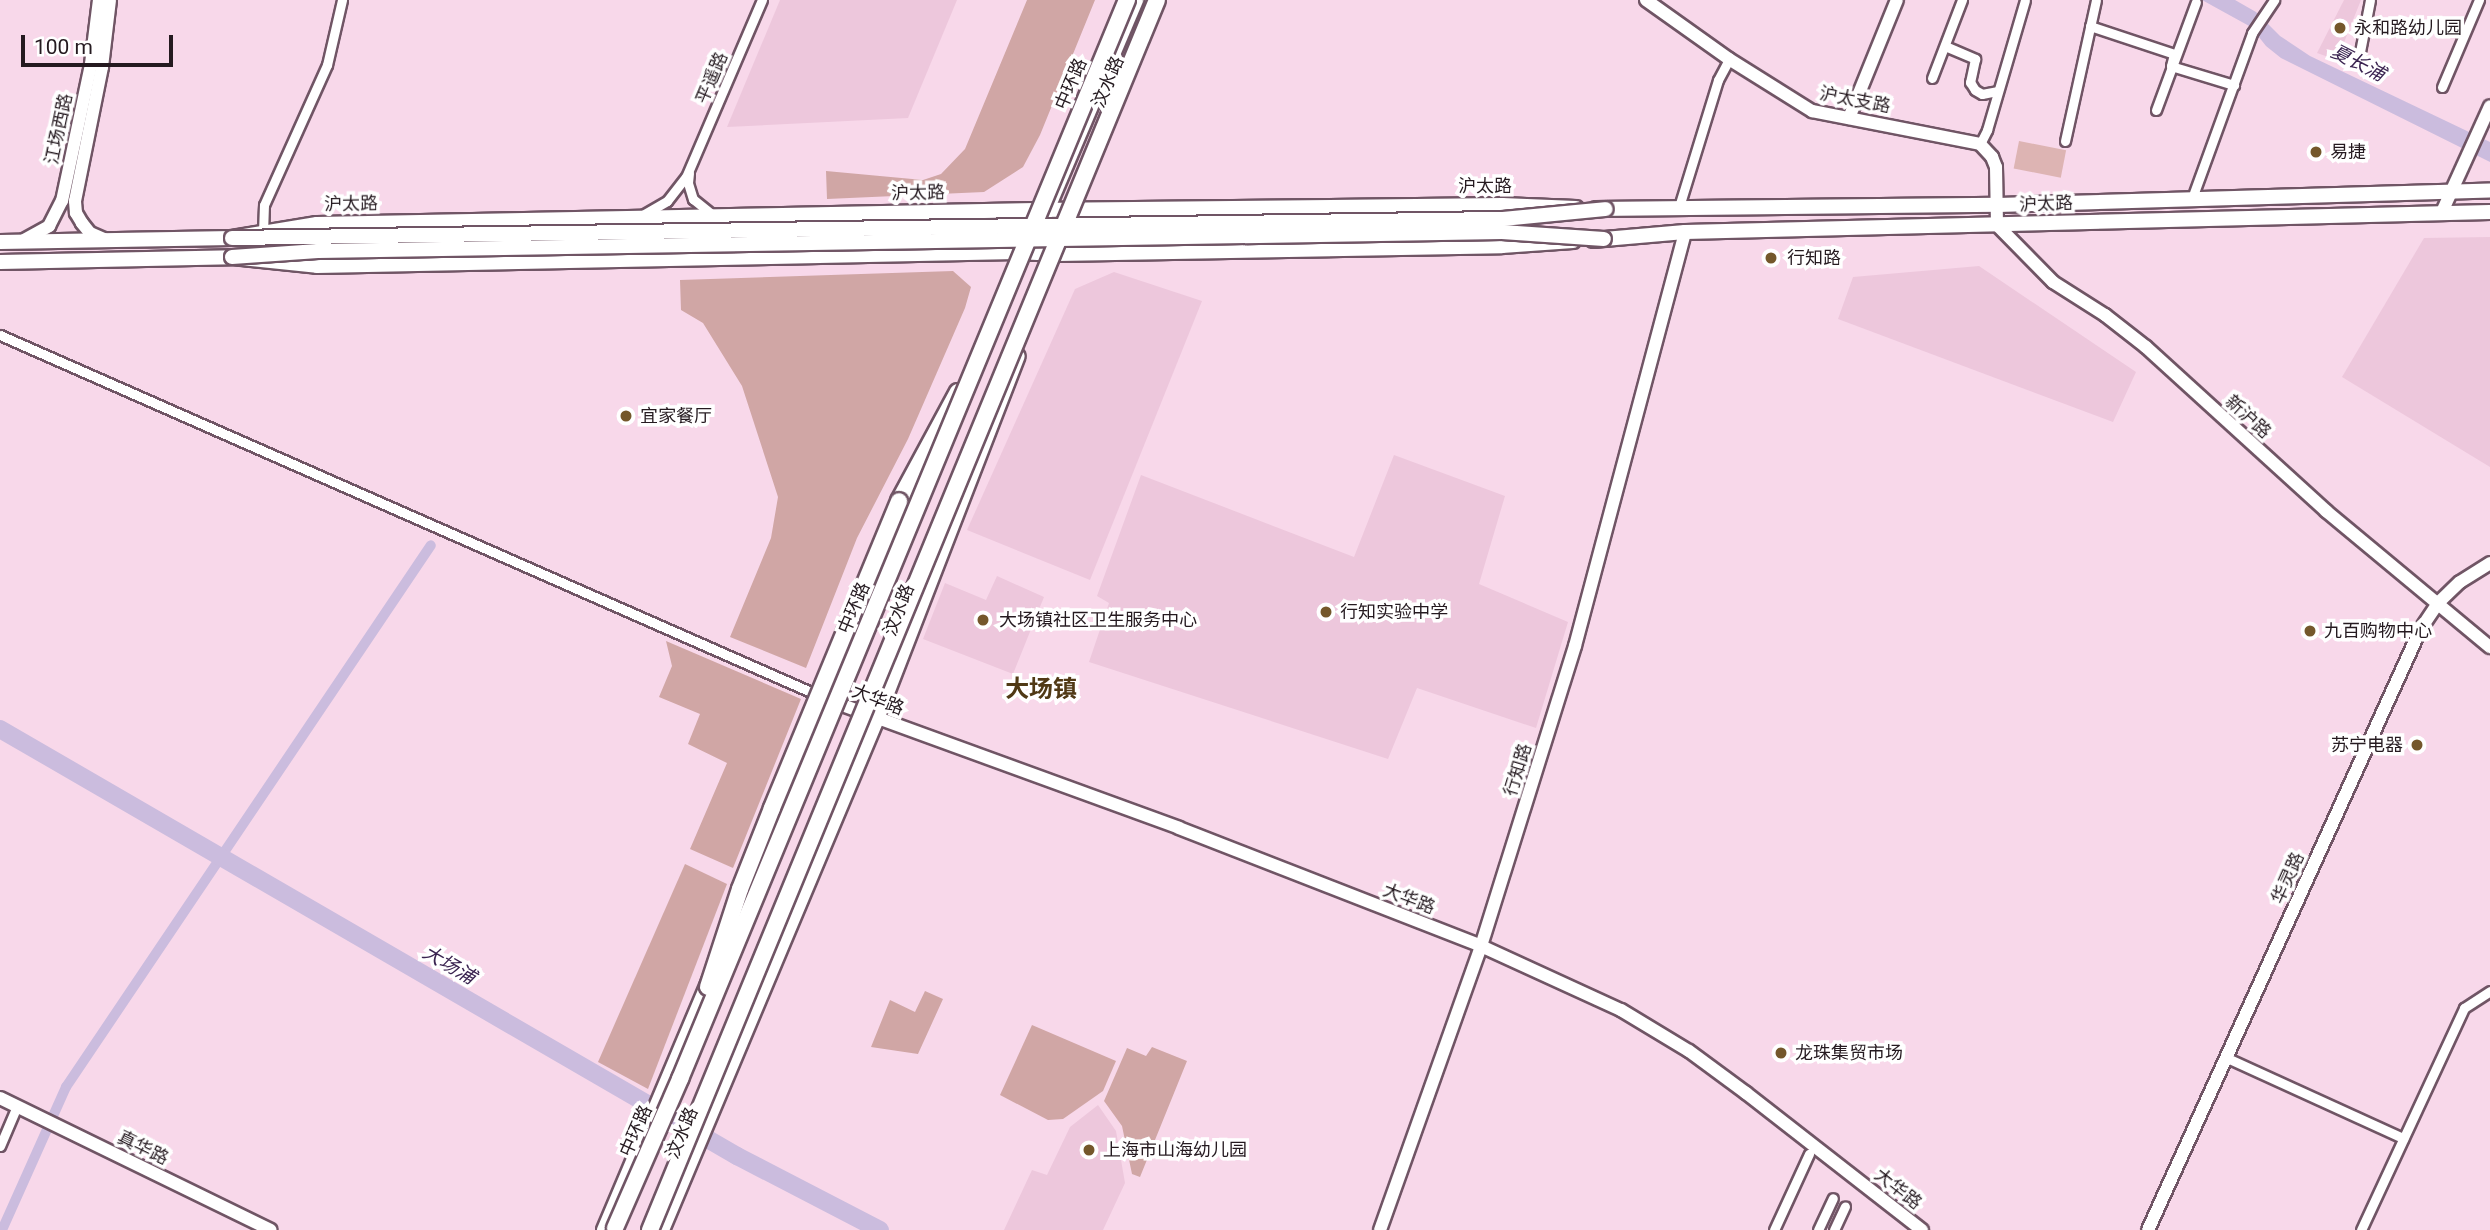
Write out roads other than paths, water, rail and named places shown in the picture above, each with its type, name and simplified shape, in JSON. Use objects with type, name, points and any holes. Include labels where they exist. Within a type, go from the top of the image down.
[{"type":"highway","name":"中环路","points":[[614,1230],[670,1102],[1125,0]]},
{"type":"highway","points":[[650,1230],[1157,0]]},
{"type":"highway","points":[[670,1102],[740,889],[899,501],[960,390]]},
{"type":"main road","name":"汶水路","points":[[1047,210],[1125,0]]},
{"type":"main road","name":"汶水路","points":[[1047,210],[1136,0]]},
{"type":"main road","name":"汶水路","points":[[604,1230],[831,701],[1017,252],[1047,210],[1113,79],[1146,0]]},
{"type":"main road","name":"汶水路","points":[[662,1230],[877,719],[1075,211],[1163,0]]},
{"type":"main road","points":[[1113,79],[1146,40]]},
{"type":"main road","name":"沪太路","points":[[232,238],[317,224],[1047,210],[1502,205],[1678,210],[1998,205],[2490,190]]},
{"type":"main road","name":"沪太路","points":[[0,242],[1502,219],[1606,209]]},
{"type":"main road","name":"沪太路","points":[[232,257],[317,266],[1017,252],[1058,254],[1502,246],[1685,232],[2490,212]]},
{"type":"main road","name":"沪太路","points":[[0,262],[232,257],[318,251],[1488,232],[1604,239]]},
{"type":"street","name":"江场西路","points":[[18,242],[49,226],[62,201],[91,64],[99,0]]},
{"type":"street","name":"江场西路","points":[[107,240],[90,233],[76,213],[75,201],[102,67],[110,0]]},
{"type":"street","points":[[263,233],[264,205],[327,65],[342,0]]},
{"type":"street","name":"平遥路","points":[[637,218],[671,198],[691,168],[762,0]]},
{"type":"street","name":"沪太支路","points":[[1646,0],[1729,59],[1812,111],[1980,144]]},
{"type":"street","points":[[1849,118],[1896,0]]},
{"type":"street","points":[[1932,78],[1962,0]]},
{"type":"street","points":[[1997,225],[1996,167],[1992,157],[1980,144],[2025,0]]},
{"type":"street","points":[[2065,141],[2096,0]]},
{"type":"street","points":[[2190,201],[2252,33],[2274,0]]},
{"type":"street","points":[[2360,57],[2370,0]]},
{"type":"street","points":[[2442,87],[2479,0]]},
{"type":"street","points":[[2156,110],[2174,54],[2196,2]]},
{"type":"street","points":[[2090,26],[2174,54]]},
{"type":"street","points":[[1945,46],[1975,59],[1970,82],[1975,90],[1982,93],[1997,91]]},
{"type":"street","points":[[1678,210],[1718,80],[1729,59]]},
{"type":"street","points":[[2171,66],[2234,85]]},
{"type":"street","points":[[2442,212],[2490,106]]},
{"type":"street","points":[[691,168],[688,183],[691,195],[701,208],[714,216]]},
{"type":"street","name":"新沪路","points":[[1997,225],[2053,282],[2105,315],[2146,347],[2326,511],[2490,648]]},
{"type":"street","name":"行知路","points":[[1380,1230],[1481,946],[1602,554],[1685,232]]},
{"type":"street","points":[[0,335],[831,701]]},
{"type":"street","name":"华灵路","points":[[2148,1230],[2420,630],[2438,603],[2460,582],[2490,563]]},
{"type":"street","name":"大华路","points":[[831,701],[1179,828],[1481,946],[1621,1010],[1689,1051],[1922,1230]]},
{"type":"street","points":[[2361,1230],[2464,1007],[2490,991]]},
{"type":"street","points":[[2225,1058],[2403,1138]]},
{"type":"street","name":"真华路","points":[[0,1098],[271,1230]]},
{"type":"street","points":[[0,1146],[17,1106]]},
{"type":"street","points":[[1774,1230],[1810,1154]]},
{"type":"street","points":[[1818,1230],[1833,1198]]},
{"type":"street","points":[[1834,1230],[1845,1206]]},
{"type":"waterway","points":[[2,1230],[66,1087],[431,545]]},
{"type":"waterway","name":"大场浦","points":[[0,729],[737,1156],[880,1230]]},
{"type":"place","name":"永和路幼儿园","points":[[2340,28]]},
{"type":"place","name":"易捷","points":[[2316,152]]},
{"type":"place","name":"行知路","points":[[1771,258]]},
{"type":"place","name":"宜家餐厅","points":[[626,416]]},
{"type":"place","name":"行知实验中学","points":[[1326,612]]},
{"type":"place","name":"大场镇社区卫生服务中心","points":[[983,620]]},
{"type":"place","name":"九百购物中心","points":[[2310,631]]},
{"type":"place","name":"苏宁电器","points":[[2417,745]]},
{"type":"place","name":"龙珠集贸市场","points":[[1781,1053]]},
{"type":"place","name":"上海市山海幼儿园","points":[[1089,1150]]},
{"type":"district","name":"大场镇","points":[[1041,690]]},
{"type":"water label","name":"夏长浦","points":[[2358,63]]}]
